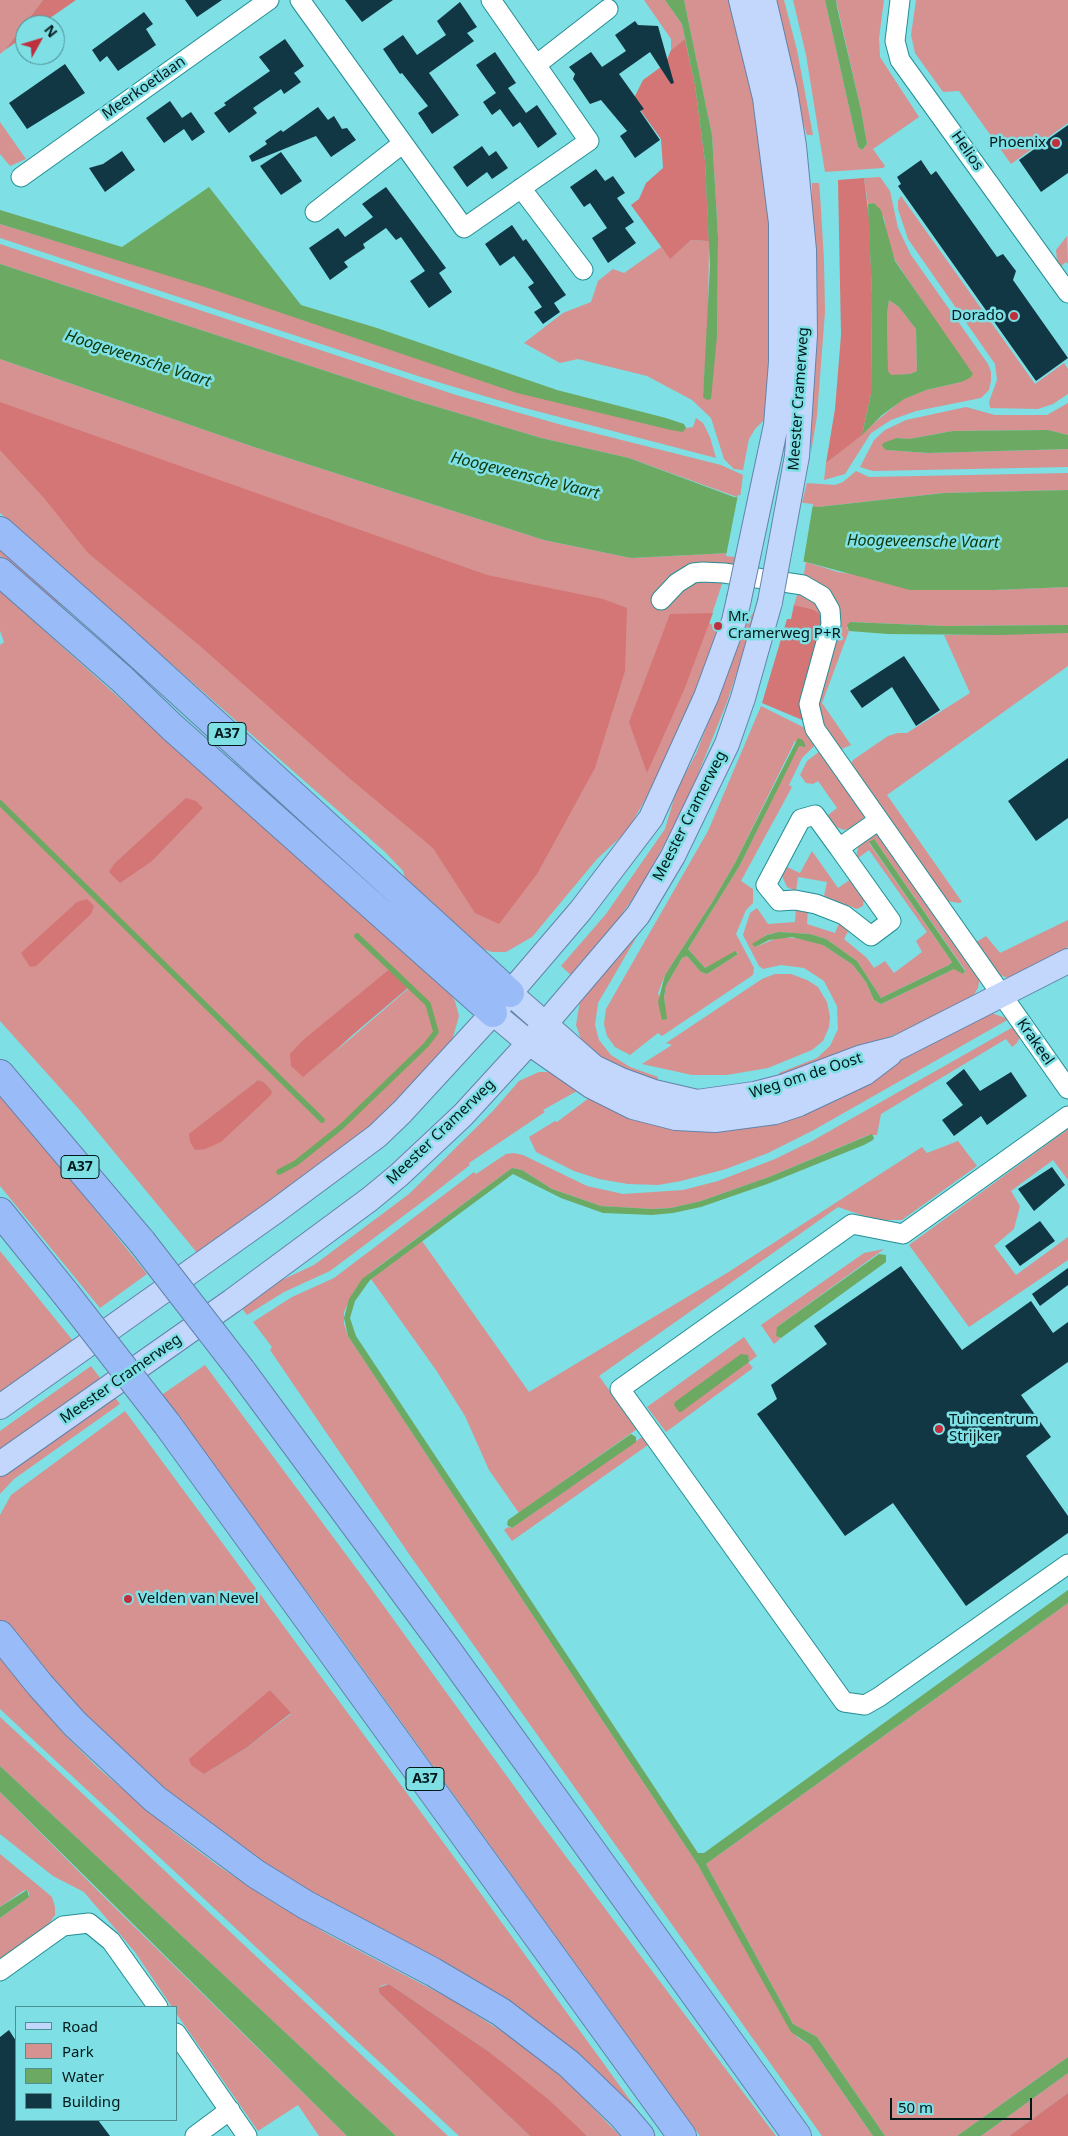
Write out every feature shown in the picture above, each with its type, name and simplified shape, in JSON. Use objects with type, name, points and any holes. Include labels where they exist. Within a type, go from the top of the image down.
[{"type":"highway","name":"A37","points":[[0,531],[120,637],[501,1003]]},
{"type":"highway","name":"A37","points":[[0,572],[122,679],[172,727],[501,1003]]},
{"type":"highway","name":"A37","points":[[6,1079],[142,1242],[241,1370],[445,1647],[797,2136]]},
{"type":"highway","name":"A37","points":[[0,1212],[167,1424],[682,2136]]},
{"type":"highway","points":[[0,1635],[40,1685],[75,1724],[155,1799],[256,1874],[306,1906],[433,1972],[508,2017],[569,2064],[622,2115],[640,2136]]},
{"type":"main road","name":"Meester Cramerweg","points":[[0,1407],[276,1211],[363,1147],[402,1112],[501,1003],[581,910],[651,818],[706,697],[734,621],[776,425],[782,362],[781,223],[765,98],[741,0]]},
{"type":"main road","name":"Meester Cramerweg","points":[[0,1464],[232,1301],[370,1199],[399,1175],[463,1115],[536,1034],[638,915],[673,856],[727,744],[743,698],[770,602],[797,456],[805,336],[804,250],[794,146],[785,90],[764,0]]},
{"type":"main road","name":"Weg om de Oost","points":[[501,1003],[591,1086],[632,1106],[676,1118],[715,1120],[766,1114],[799,1104],[865,1073],[897,1048],[1068,961]]},
{"type":"street","name":"Meerkoetlaan","points":[[21,177],[269,0]]},
{"type":"street","points":[[300,0],[464,228],[589,141],[491,0]]},
{"type":"street","name":"Helios","points":[[900,0],[894,41],[900,60],[1068,293]]},
{"type":"street","points":[[536,65],[608,9]]},
{"type":"street","points":[[315,212],[402,144]]},
{"type":"street","points":[[521,188],[583,270]]},
{"type":"street","name":"Krakeel","points":[[661,600],[677,583],[693,573],[702,572],[724,573],[803,585],[822,596],[830,610],[831,628],[811,693],[809,714],[815,729],[1068,1089]]},
{"type":"street","points":[[815,815],[839,848],[891,921],[872,936],[844,915],[816,904],[795,900],[779,902],[766,885],[801,819],[815,815]]},
{"type":"street","points":[[839,848],[879,820]]},
{"type":"street","points":[[1068,1116],[902,1234],[852,1224],[620,1389],[844,1702],[864,1704],[879,1697],[1068,1564]]},
{"type":"street","points":[[0,1971],[63,1926],[89,1923],[111,1941],[157,2006]]},
{"type":"street","points":[[178,2036],[247,2136]]},
{"type":"street","points":[[195,2136],[230,2110]]},
{"type":"green space","points":[[0,0],[43,0],[32,15],[15,15],[15,37],[0,54]]},
{"type":"green space","points":[[644,0],[665,0],[682,24],[685,39],[671,50],[671,39]]},
{"type":"green space","points":[[684,0],[734,0],[747,50],[774,227],[768,416],[755,429],[749,439],[743,470],[734,469],[724,459],[711,418],[692,400],[647,376],[578,359],[560,363],[524,343],[563,313],[591,302],[598,281],[613,269],[624,273],[661,247],[670,258],[691,240],[709,241],[708,321],[703,397],[717,336],[718,237],[712,135]]},
{"type":"green space","points":[[772,0],[784,0],[797,50],[813,135],[807,135],[793,92]]},
{"type":"green space","points":[[793,0],[825,0],[858,147],[862,150],[867,144],[836,0],[884,0],[879,38],[880,57],[919,117],[873,149],[885,166],[883,168],[825,172],[806,55]]},
{"type":"green space","points":[[916,0],[1068,0],[1068,123],[1011,164],[959,91],[943,92],[915,53],[911,35]]},
{"type":"green space","points":[[0,122],[26,159],[10,166],[0,154]]},
{"type":"green space","points":[[880,177],[890,191],[898,228],[911,255],[988,364],[991,372],[991,381],[989,390],[981,398],[916,411],[891,420],[871,433],[845,474],[824,480],[826,463],[903,399],[926,390],[961,382],[923,302],[895,260],[888,240],[884,218],[874,203],[868,204],[864,178]]},
{"type":"green space","points":[[812,183],[819,183],[825,312],[817,416],[811,453]]},
{"type":"green space","points":[[901,196],[1035,384],[1064,363],[1068,369],[1068,394],[1053,404],[1038,409],[990,408],[989,402],[997,380],[995,364],[908,239],[898,209],[898,201]]},
{"type":"green space","points":[[0,224],[683,431],[686,428],[693,427],[696,418],[703,423],[710,437],[716,458],[521,407],[421,377],[0,238]]},
{"type":"green space","points":[[1067,236],[1068,264],[1066,262],[1060,267],[1057,261],[1056,250]]},
{"type":"green space","points":[[0,244],[456,395],[562,425],[721,465],[743,475],[740,498],[629,458],[541,438],[414,400],[0,264]]},
{"type":"green space","points":[[889,300],[899,307],[916,329],[917,371],[910,374],[891,376],[888,371],[887,313]]},
{"type":"green space","points":[[0,359],[254,447],[544,540],[631,558],[743,554],[740,570],[693,579],[724,578],[709,623],[721,629],[703,681],[664,767],[627,831],[597,859],[532,937],[506,952],[492,952],[480,948],[407,883],[403,871],[385,852],[0,513]]},
{"type":"green space","points":[[1068,403],[1068,435],[1048,430],[953,431],[909,439],[897,438],[886,450],[929,453],[1068,449],[1068,467],[873,471],[860,467],[874,440],[885,430],[906,420],[966,407],[995,415],[1047,415]]},
{"type":"green space","points":[[856,471],[869,477],[1068,473],[1068,490],[944,493],[818,507],[801,506],[807,483],[835,485],[843,482]]},
{"type":"green space","points":[[0,546],[27,570],[97,642],[0,556]]},
{"type":"green space","points":[[806,562],[838,572],[954,589],[993,590],[1068,587],[1068,625],[944,626],[850,622],[847,628],[849,631],[822,703],[851,745],[837,751],[814,716],[835,630],[803,579]]},
{"type":"green space","points":[[799,588],[809,592],[825,618],[794,605]]},
{"type":"green space","points":[[0,591],[328,885],[445,985],[455,1001],[459,1016],[451,1044],[365,1131],[198,1254],[78,1108],[0,1021],[0,645],[4,642],[0,631]],"holes":[[[406,982],[409,988],[335,1052]],[[258,1080],[264,1082],[272,1091],[190,1134]]]},
{"type":"green space","points":[[753,613],[756,614],[727,702],[686,804],[641,887],[600,945],[573,977],[561,966],[606,914],[665,829],[677,789],[696,754],[748,621]]},
{"type":"green space","points":[[1068,633],[1068,666],[887,795],[962,902],[947,901],[849,769],[853,760],[888,736],[907,733],[970,693],[944,635]]},
{"type":"green space","points":[[761,706],[811,731],[818,742],[802,758],[789,785],[792,787],[741,881],[753,889],[753,903],[746,910],[736,934],[754,968],[753,975],[662,1036],[658,1033],[630,1055],[615,1047],[607,1036],[604,1024],[606,1009],[708,831]],"holes":[[[795,741],[804,748],[799,745],[740,865],[688,949],[705,968],[737,952],[738,954],[707,974],[701,972],[687,956],[682,958],[666,986],[664,997],[666,1016],[658,993],[665,975],[735,863]]]},
{"type":"green space","points":[[820,751],[866,816],[851,828],[844,830],[834,826],[827,816],[837,808],[818,781],[813,784],[806,783],[800,775],[807,761]]},
{"type":"green space","points":[[879,831],[980,976],[978,988],[973,996],[899,1033],[780,1079],[779,1073],[817,1058],[830,1046],[838,1029],[837,1006],[824,981],[804,968],[781,965],[763,969],[759,966],[743,935],[750,913],[757,908],[768,924],[795,922],[796,908],[808,909],[807,924],[835,933],[840,921],[851,926],[844,939],[867,958],[874,968],[885,961],[894,973],[922,952],[916,941],[927,932],[869,850],[858,858],[856,857],[859,844]],"holes":[[[874,839],[965,970],[964,973],[954,969],[881,1004],[874,1000],[866,982],[853,965],[823,945],[808,939],[780,937],[755,947],[766,935],[779,932],[810,934],[826,939],[857,961],[881,998],[949,965],[952,962],[869,843]]]},
{"type":"green space","points":[[812,851],[838,888],[851,879],[864,898],[863,906],[857,909],[824,896],[827,882],[798,877],[796,891],[787,887],[782,876],[785,866],[800,873]]},
{"type":"green space","points":[[650,914],[598,1003],[595,1025],[599,1040],[611,1055],[630,1067],[658,1077],[657,1083],[604,1060],[582,1042],[576,1025],[580,1001]]},
{"type":"green space","points":[[1068,920],[1068,947],[1008,978],[995,973],[973,944],[986,936],[1000,953]]},
{"type":"green space","points":[[775,974],[791,974],[807,980],[818,987],[827,1002],[830,1017],[829,1027],[823,1041],[812,1050],[768,1068],[727,1075],[692,1075],[642,1064],[672,1045],[666,1043],[762,979]]},
{"type":"green space","points":[[988,1012],[1009,1019],[812,1131],[768,1153],[726,1169],[681,1181],[658,1185],[628,1184],[599,1179],[574,1171],[536,1152],[529,1137],[555,1121],[557,1122],[589,1098],[577,1091],[543,1110],[545,1112],[469,1163],[470,1165],[330,1271],[284,1292],[247,1315],[240,1306],[267,1287],[314,1265],[409,1194],[492,1112],[519,1081],[539,1072],[552,1072],[663,1120]]},
{"type":"green space","points":[[1015,1026],[1021,1035],[1017,1043],[1012,1047],[1006,1039],[881,1114],[877,1135],[869,1135],[769,1177],[701,1201],[671,1208],[652,1209],[601,1206],[552,1189],[522,1170],[512,1168],[371,1272],[354,1291],[344,1312],[344,1324],[348,1336],[698,1865],[797,2037],[810,2045],[873,2136],[822,2136],[409,1554],[270,1350],[272,1347],[253,1322],[292,1297],[334,1278],[474,1172],[476,1174],[506,1154],[523,1155],[587,1186],[623,1194],[683,1190],[718,1181],[775,1159],[812,1141]]},
{"type":"green space","points":[[0,1095],[25,1123],[147,1274],[100,1308],[0,1186]]},
{"type":"green space","points":[[1068,1129],[1068,1180],[1053,1160],[1011,1191],[1020,1206],[1014,1229],[994,1246],[1016,1275],[1068,1237],[1068,1260],[969,1327],[909,1245]]},
{"type":"green space","points":[[958,1141],[977,1166],[902,1220],[876,1220],[838,1207],[599,1376],[637,1429],[519,1513],[489,1470],[465,1416],[436,1370],[371,1279],[422,1241],[529,1392],[727,1273],[922,1147],[927,1153]]},
{"type":"green space","points":[[884,1249],[777,1327],[779,1338],[781,1338],[774,1344],[761,1325],[864,1253]]},
{"type":"green space","points":[[0,1251],[74,1342],[0,1395]]},
{"type":"green space","points":[[744,1337],[757,1356],[749,1362],[749,1357],[748,1362],[753,1368],[666,1432],[647,1407]]},
{"type":"green space","points":[[205,1365],[365,1580],[540,1822],[776,2136],[700,2136],[322,1612],[160,1396]]},
{"type":"green space","points":[[91,1366],[101,1379],[0,1452],[0,1431]]},
{"type":"green space","points":[[114,1396],[120,1404],[14,1479],[0,1494],[0,1477]]},
{"type":"green space","points":[[125,1411],[468,1876],[656,2136],[651,2136],[622,2104],[307,1897],[177,1806],[42,1676],[0,1620],[0,1515],[11,1495]],"holes":[[[270,1690],[291,1714],[246,1748],[204,1774]]]},
{"type":"green space","points":[[642,1437],[648,1445],[512,1541],[504,1530],[508,1527],[512,1528]]},
{"type":"green space","points":[[1068,1603],[1068,2057],[957,2136],[885,2136],[817,2037],[793,2024],[706,1864]]},
{"type":"green space","points":[[0,1658],[62,1732],[98,1768],[173,1832],[217,1865],[271,1901],[329,1935],[454,2001],[506,2034],[568,2082],[620,2136],[587,2136],[488,2051],[389,1984],[383,1985],[378,1988],[380,1994],[530,2136],[459,2136],[0,1709]]},
{"type":"green space","points":[[0,1717],[448,2136],[396,2136],[0,1766]]},
{"type":"green space","points":[[0,1792],[347,2136],[319,2136],[298,2105],[258,2131],[178,2016],[178,2006],[171,2006],[135,1952],[84,1892],[53,1876],[0,1834]]},
{"type":"green space","points":[[0,1854],[52,1897],[55,1915],[48,1925],[0,1959],[0,1918],[29,1897],[29,1893],[27,1890],[23,1891],[0,1907]]},
{"type":"green space","points":[[1068,2073],[1068,2093],[1009,2136],[981,2136]]},
{"type":"shaded area","points":[[43,0],[76,0],[54,15],[32,15]]},
{"type":"shaded area","points":[[15,37],[15,43],[5,50]]},
{"type":"shaded area","points":[[685,39],[695,85],[705,161],[709,241],[691,240],[670,259],[631,205],[639,199],[646,183],[663,168],[661,139],[633,100],[643,80],[665,64],[671,50]]},
{"type":"shaded area","points":[[864,178],[869,218],[872,295],[871,394],[862,435],[826,463],[835,409],[841,335],[838,180]]},
{"type":"shaded area","points":[[0,402],[487,575],[603,599],[627,608],[625,671],[595,768],[537,874],[499,924],[475,913],[433,848],[348,777],[199,645],[88,553],[44,498],[0,450]]},
{"type":"shaded area","points":[[794,605],[814,610],[825,618],[807,722],[762,703],[787,619],[791,619]]},
{"type":"shaded area","points":[[713,613],[684,690],[647,773],[629,722],[670,614]]},
{"type":"shaded area","points":[[186,798],[196,801],[203,808],[152,861],[120,883],[109,872],[114,864]]},
{"type":"shaded area","points":[[87,899],[94,906],[91,914],[36,966],[30,967],[21,953],[77,902]]},
{"type":"shaded area","points":[[391,968],[409,987],[303,1077],[291,1066],[290,1054],[303,1040]]},
{"type":"shaded area","points":[[258,1080],[264,1082],[272,1091],[271,1095],[221,1142],[205,1149],[195,1150],[190,1142],[189,1134]]},
{"type":"shaded area","points":[[270,1690],[291,1713],[246,1748],[204,1774],[191,1765],[189,1759]]},
{"type":"shaded area","points":[[389,1984],[488,2051],[549,2100],[587,2136],[530,2136],[380,1994],[378,1988]]},
{"type":"shaded area","points":[[1068,2093],[1068,2136],[1009,2136]]},
{"type":"water","points":[[665,0],[684,0],[712,135],[718,237],[717,336],[711,399],[707,400],[703,397],[710,266],[705,161],[695,85],[682,24]]},
{"type":"water","points":[[825,0],[836,0],[867,144],[862,150],[858,147]]},
{"type":"water","points":[[209,187],[301,305],[377,328],[557,390],[666,418],[684,424],[686,428],[683,432],[671,430],[517,393],[211,289],[0,224],[0,210],[122,247]]},
{"type":"water","points":[[874,203],[881,210],[895,261],[973,374],[970,378],[961,382],[926,390],[904,399],[882,415],[862,435],[871,394],[872,295],[868,204]],"holes":[[[889,300],[899,307],[916,329],[917,371],[910,374],[891,375],[888,371],[887,314]]]},
{"type":"water","name":"Hoogeveensche Vaart","points":[[0,264],[414,400],[541,438],[629,458],[734,497],[818,507],[944,493],[1068,490],[1068,587],[993,590],[910,590],[806,562],[729,553],[631,558],[544,540],[254,447],[0,359]]},
{"type":"water","points":[[1048,430],[1068,435],[1068,449],[929,453],[886,450],[882,446],[883,443],[897,438],[909,439],[953,431]]},
{"type":"water","points":[[850,622],[944,626],[1068,625],[1068,633],[999,635],[888,634],[849,631],[847,625]]},
{"type":"water","points":[[798,738],[803,740],[806,747],[799,746],[740,865],[688,949],[705,968],[735,951],[738,954],[707,974],[701,972],[687,956],[682,958],[666,986],[664,997],[667,1019],[662,1020],[658,1002],[665,975],[735,863]]},
{"type":"water","points":[[874,839],[965,971],[963,974],[954,969],[881,1004],[874,1000],[866,982],[853,965],[823,945],[792,937],[769,940],[755,947],[752,944],[767,935],[779,932],[810,934],[826,939],[857,961],[881,998],[949,965],[952,962],[869,842]]},
{"type":"water","points":[[872,1134],[873,1140],[864,1145],[770,1183],[701,1207],[673,1213],[652,1215],[603,1213],[561,1198],[513,1174],[370,1280],[355,1301],[350,1318],[356,1336],[698,1853],[704,1853],[1068,1590],[1068,1603],[706,1864],[793,2024],[817,2037],[885,2136],[873,2136],[810,2045],[791,2032],[698,1865],[348,1336],[344,1318],[349,1299],[362,1279],[512,1168],[522,1170],[552,1189],[601,1206],[652,1209],[671,1208],[701,1201],[769,1177]]},
{"type":"water","points":[[879,1254],[886,1255],[886,1262],[781,1338],[776,1336],[777,1327]]},
{"type":"water","points":[[741,1354],[748,1355],[749,1362],[679,1412],[674,1405],[675,1402]]},
{"type":"water","points":[[631,1434],[636,1437],[636,1442],[512,1528],[507,1525],[508,1520]]},
{"type":"water","points":[[0,1766],[396,2136],[347,2136],[0,1792]]},
{"type":"water","points":[[27,1890],[29,1897],[0,1918],[0,1907]]},
{"type":"water","points":[[1068,2057],[1068,2073],[981,2136],[957,2136]]},
{"type":"pier","points":[[738,495],[813,504],[803,564],[726,556]]},
{"type":"building","points":[[185,0],[222,0],[197,17]]},
{"type":"building","points":[[345,0],[393,0],[362,22]]},
{"type":"building","points":[[460,2],[477,27],[467,33],[474,41],[429,73],[459,115],[432,134],[418,113],[428,106],[402,73],[400,74],[383,49],[403,35],[417,55],[446,35],[437,21]]},
{"type":"building","points":[[144,12],[153,24],[146,29],[156,45],[118,71],[107,56],[100,62],[92,50]]},
{"type":"building","points":[[635,21],[638,25],[658,26],[674,83],[671,84],[650,52],[619,74],[644,109],[640,111],[660,140],[635,158],[620,136],[627,131],[601,100],[590,104],[573,79],[575,74],[569,67],[591,52],[602,67],[626,51],[615,35]]},
{"type":"building","points":[[285,39],[304,66],[294,73],[301,82],[284,94],[281,89],[253,108],[257,113],[229,133],[214,113],[226,105],[224,103],[270,71],[259,57]]},
{"type":"building","points":[[495,52],[516,83],[508,88],[526,113],[537,105],[557,134],[538,148],[520,122],[513,127],[500,109],[492,115],[483,102],[496,93],[476,65]]},
{"type":"building","points":[[65,64],[85,93],[27,129],[9,103]]},
{"type":"building","points":[[170,101],[182,118],[191,112],[205,132],[192,141],[184,129],[164,143],[146,118]]},
{"type":"building","points":[[318,107],[328,120],[334,116],[342,129],[347,128],[356,140],[331,157],[316,136],[252,162],[249,156],[267,144],[265,141],[281,130],[283,132]]},
{"type":"building","name":"Phoenix","points":[[1068,125],[1068,173],[1041,192],[1019,160]]},
{"type":"building","points":[[482,146],[489,156],[496,151],[508,168],[492,179],[487,172],[467,187],[453,167]]},
{"type":"building","points":[[122,151],[135,170],[105,192],[89,168],[103,164]]},
{"type":"building","points":[[281,152],[302,181],[281,195],[260,166]]},
{"type":"building","name":"Dorado","points":[[921,160],[931,175],[936,171],[997,257],[1003,254],[1016,271],[1013,280],[1068,358],[1036,381],[898,186],[901,184],[897,177]]},
{"type":"building","points":[[596,169],[605,181],[613,176],[625,193],[617,198],[634,222],[625,228],[636,243],[608,263],[592,238],[607,228],[590,203],[584,207],[570,187]]},
{"type":"building","points":[[386,187],[446,268],[439,273],[452,292],[429,308],[410,281],[425,271],[401,237],[396,240],[386,228],[363,244],[365,248],[344,262],[348,267],[330,280],[309,248],[338,228],[345,237],[373,217],[362,204]]},
{"type":"building","points":[[512,225],[523,241],[526,239],[566,295],[554,303],[560,312],[543,324],[534,312],[542,307],[528,287],[534,283],[514,256],[500,266],[485,244]]},
{"type":"building","points":[[904,656],[940,710],[916,726],[892,687],[862,708],[850,691]]},
{"type":"building","points":[[1068,758],[1068,818],[1036,841],[1008,801]]},
{"type":"building","points":[[964,1069],[980,1091],[1011,1072],[1027,1096],[987,1125],[981,1116],[954,1136],[942,1120],[963,1105],[946,1083]]},
{"type":"building","points":[[1052,1167],[1065,1185],[1034,1211],[1018,1189]]},
{"type":"building","points":[[1040,1221],[1055,1241],[1020,1266],[1005,1246]]},
{"type":"building","points":[[901,1266],[962,1350],[1031,1301],[1053,1333],[1068,1322],[1068,1362],[1021,1395],[1051,1437],[1026,1456],[1068,1516],[1068,1533],[966,1606],[893,1503],[845,1536],[757,1414],[777,1399],[771,1385],[827,1344],[814,1326]]},
{"type":"building","points":[[1068,1268],[1068,1285],[1040,1306],[1032,1294]]},
{"type":"building","points":[[9,2030],[15,2039],[15,2121],[99,2121],[110,2136],[0,2136],[0,2037]]},
{"type":"waterway","points":[[0,803],[322,1120]]},
{"type":"waterway","points":[[279,1172],[296,1163],[341,1127],[426,1045],[436,1032],[428,1004],[357,936]]},
{"type":"place","name":"Phoenix","points":[[1056,143]]},
{"type":"place","name":"Dorado","points":[[1014,316]]},
{"type":"place","name":"Mr. Cramerweg P+R","points":[[718,626]]},
{"type":"place","name":"Tuincentrum Strijker","points":[[939,1429]]},
{"type":"place","name":"Velden van Nevel","points":[[128,1599]]}]
